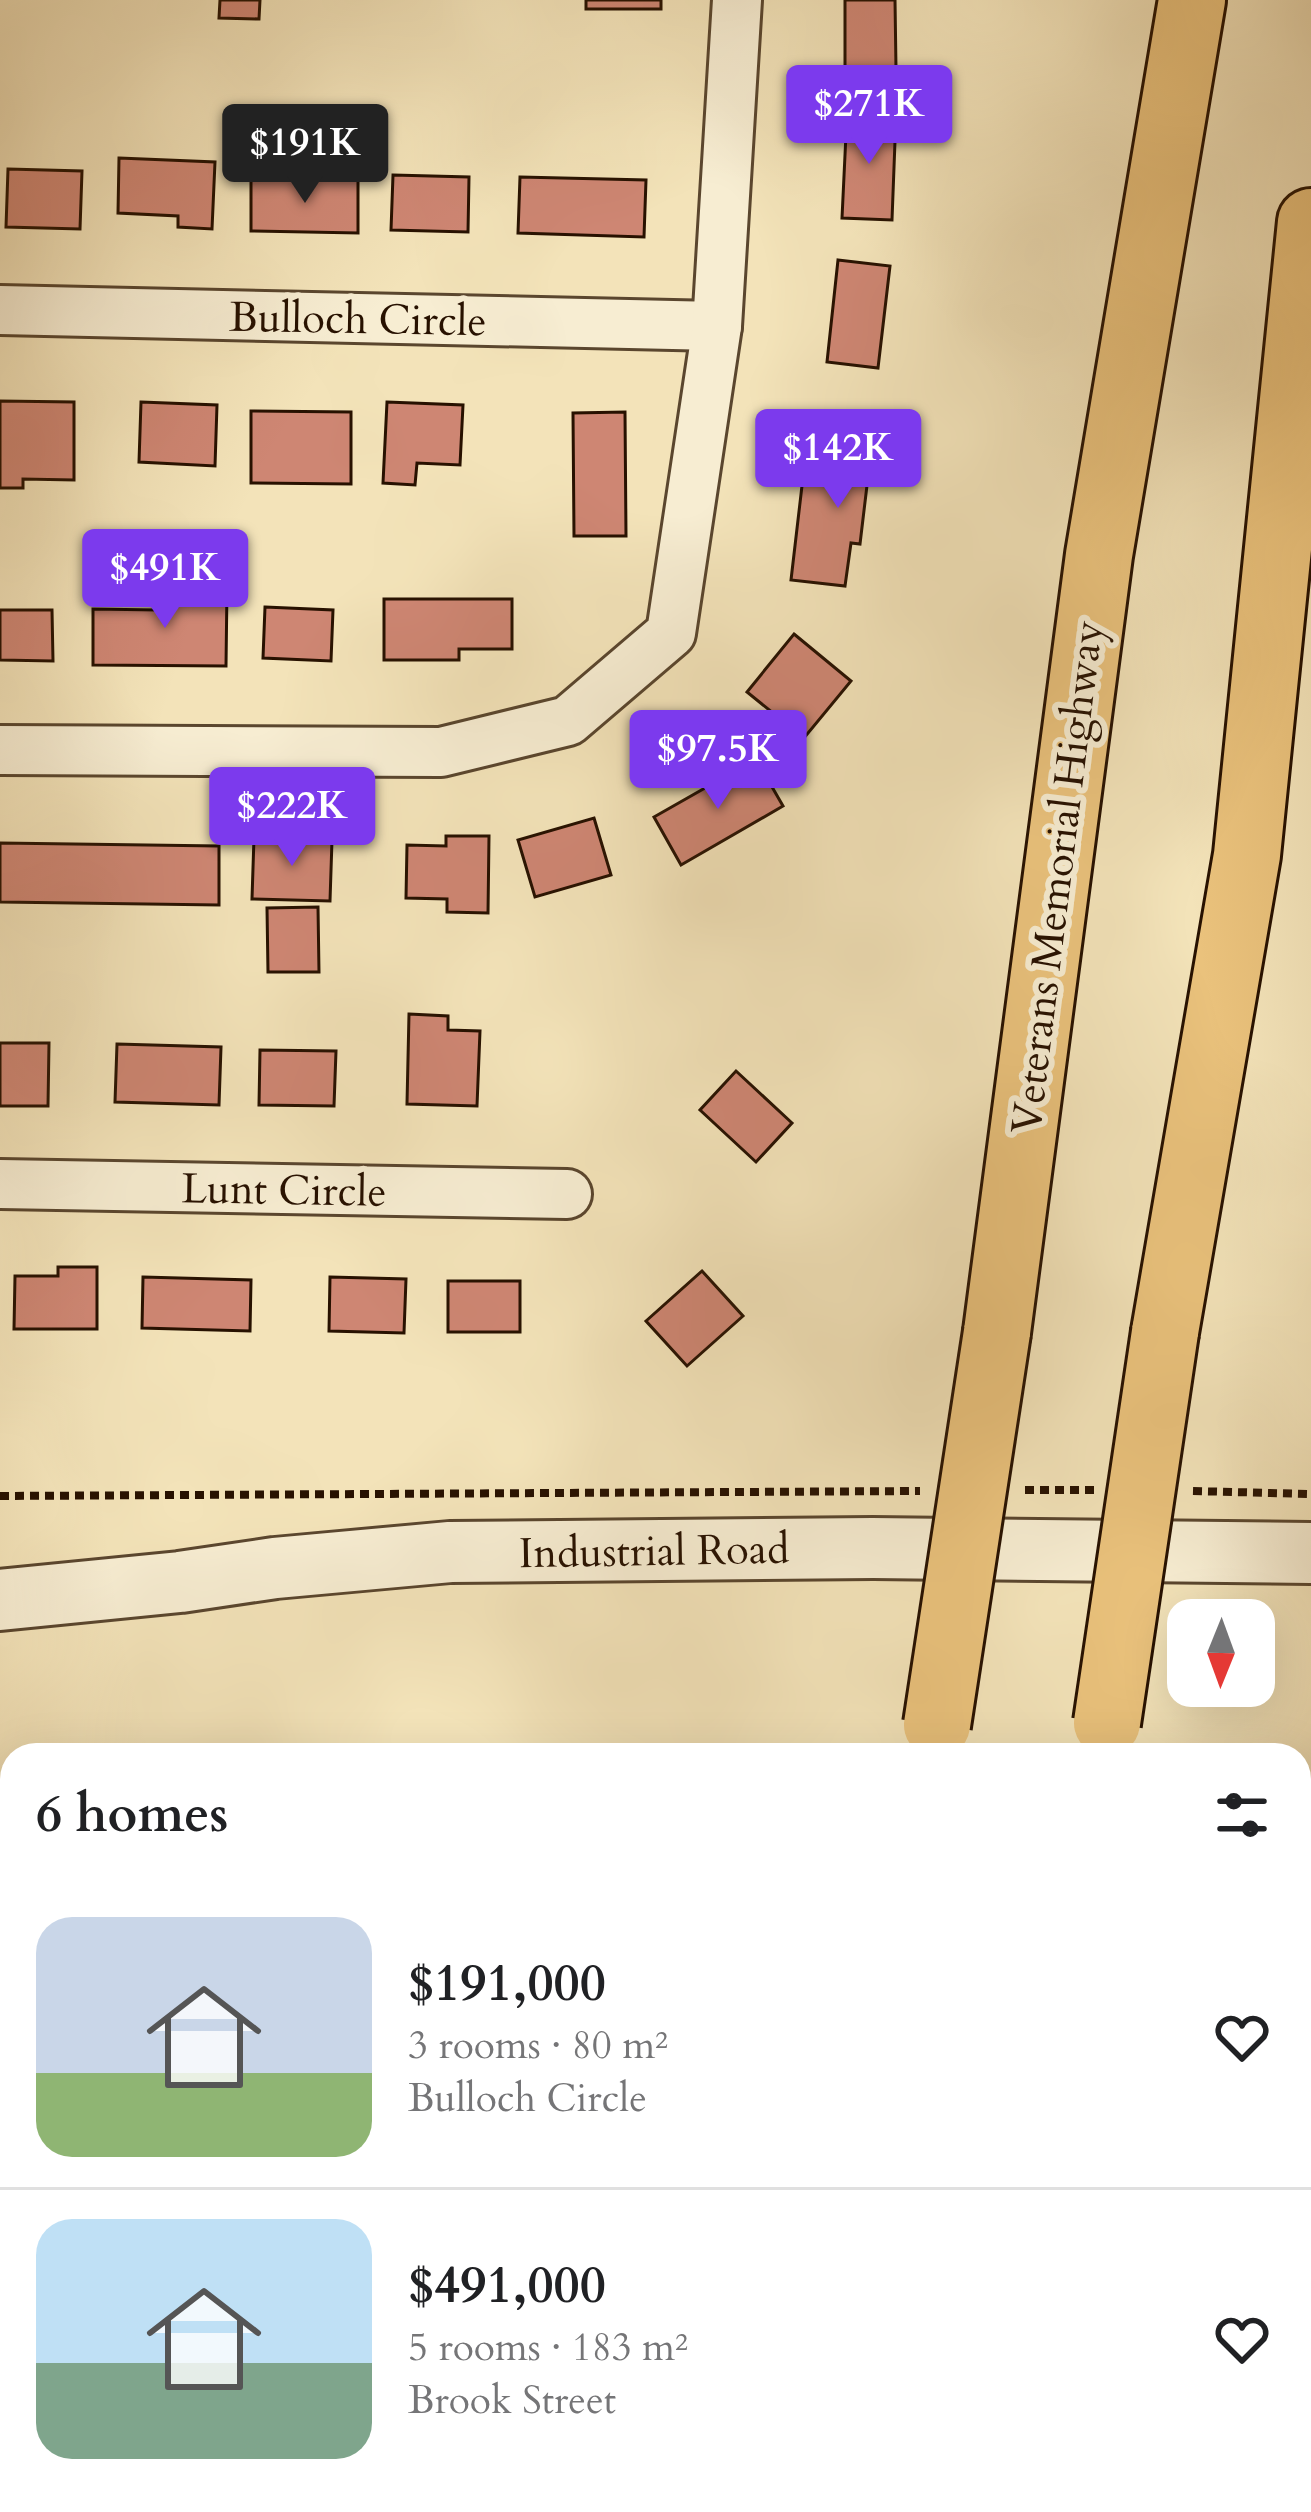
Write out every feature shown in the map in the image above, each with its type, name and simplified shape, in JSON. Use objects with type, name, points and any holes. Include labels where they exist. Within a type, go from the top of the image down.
[{"type":"highway","points":[[1099,555],[1142,204],[1144,0]]},
{"type":"highway","name":"Veterans Memorial Highway","points":[[935,1740],[997,1332],[1099,555],[1192,0]]},
{"type":"highway","points":[[1105,1739],[1165,1332],[1247,855],[1311,222]]},
{"type":"street","points":[[0,750],[441,752],[568,721],[671,634],[717,326],[737,0]]},
{"type":"street","name":"Bulloch Circle","points":[[0,310],[717,326]]},
{"type":"street","name":"Lunt Circle","points":[[0,1184],[567,1194]]},
{"type":"street","name":"Industrial Road","points":[[0,1600],[450,1552],[873,1547],[1311,1553]]},
{"type":"path","points":[[1012,1490],[1106,1490]]},
{"type":"path","points":[[1174,1490],[1311,1494]]},
{"type":"path","points":[[0,1496],[941,1491]]},
{"type":"building","points":[[220,0],[260,0],[259,19],[219,18]]},
{"type":"building","points":[[586,0],[661,0],[661,9],[586,9]]},
{"type":"building","points":[[845,0],[895,0],[896,69],[845,69]]},
{"type":"building","points":[[847,113],[896,115],[892,220],[842,218]]},
{"type":"building","points":[[119,158],[215,162],[212,229],[178,227],[178,216],[118,213]]},
{"type":"building","points":[[8,169],[82,171],[80,229],[6,227]]},
{"type":"building","points":[[393,175],[469,177],[468,232],[391,230]]},
{"type":"building","points":[[520,177],[646,180],[644,237],[518,233]]},
{"type":"building","points":[[251,178],[358,180],[358,233],[251,231]]},
{"type":"building","points":[[838,260],[890,266],[878,368],[827,362]]},
{"type":"building","points":[[0,401],[74,402],[74,480],[23,479],[23,488],[0,488]]},
{"type":"building","points":[[141,402],[217,405],[215,466],[139,462]]},
{"type":"building","points":[[387,402],[463,405],[460,465],[417,463],[415,485],[383,483]]},
{"type":"building","points":[[251,411],[351,412],[351,484],[251,483]]},
{"type":"building","points":[[625,412],[626,536],[574,536],[573,413]]},
{"type":"building","points":[[859,443],[909,449],[906,482],[868,477],[860,544],[851,543],[845,586],[791,580],[805,460],[857,466]]},
{"type":"building","points":[[159,587],[227,588],[226,666],[93,665],[93,609],[158,610]]},
{"type":"building","points":[[384,599],[512,599],[512,649],[459,649],[459,660],[384,660]]},
{"type":"building","points":[[265,607],[333,610],[331,661],[263,658]]},
{"type":"building","points":[[0,610],[52,610],[53,661],[0,660]]},
{"type":"building","points":[[794,634],[851,681],[804,738],[747,692]]},
{"type":"building","points":[[756,759],[783,806],[681,865],[654,817]]},
{"type":"building","points":[[594,818],[611,875],[535,897],[518,840]]},
{"type":"building","points":[[446,836],[489,836],[488,913],[447,912],[447,899],[406,898],[407,845],[446,846]]},
{"type":"building","points":[[254,837],[332,840],[330,901],[252,899]]},
{"type":"building","points":[[0,843],[219,846],[219,905],[0,902]]},
{"type":"building","points":[[318,907],[319,972],[268,972],[267,908]]},
{"type":"building","points":[[409,1014],[448,1016],[448,1030],[480,1031],[477,1106],[407,1104]]},
{"type":"building","points":[[0,1043],[49,1043],[48,1106],[0,1106]]},
{"type":"building","points":[[117,1044],[221,1047],[219,1105],[115,1102]]},
{"type":"building","points":[[260,1050],[336,1051],[334,1106],[259,1105]]},
{"type":"building","points":[[736,1071],[792,1123],[756,1162],[700,1110]]},
{"type":"building","points":[[58,1267],[97,1267],[97,1329],[14,1329],[15,1276],[58,1276]]},
{"type":"building","points":[[702,1271],[743,1316],[687,1366],[646,1321]]},
{"type":"building","points":[[143,1277],[251,1280],[250,1331],[142,1328]]},
{"type":"building","points":[[330,1277],[406,1279],[404,1333],[329,1331]]},
{"type":"building","points":[[448,1281],[520,1281],[520,1332],[448,1332]]}]
